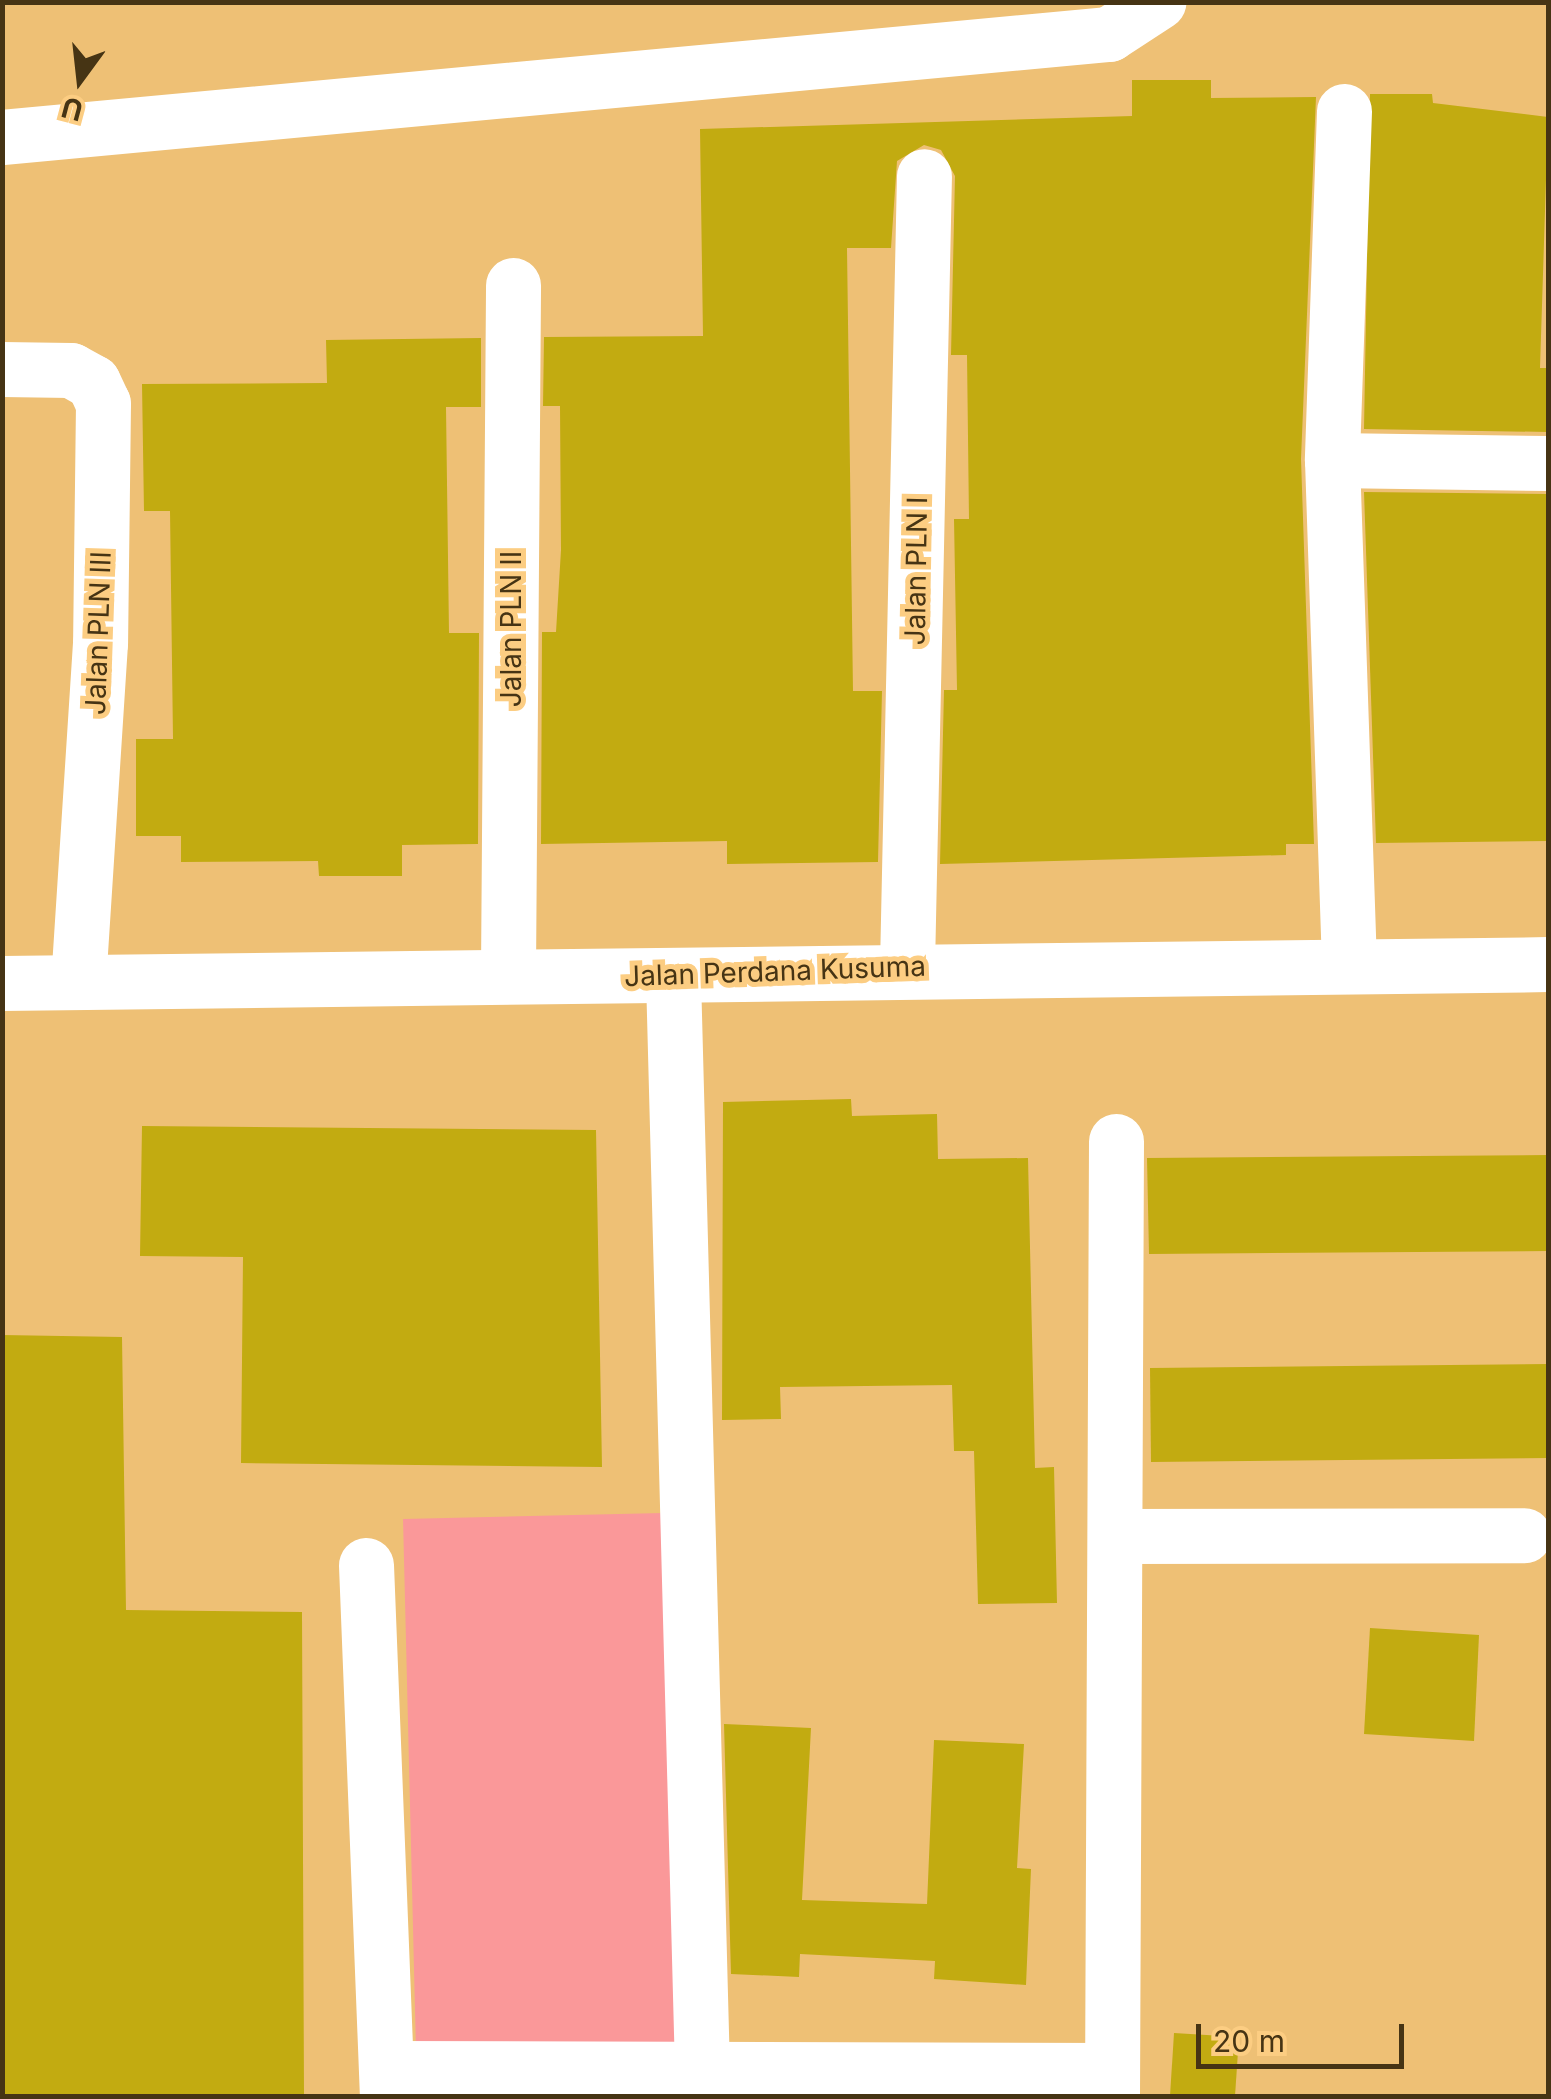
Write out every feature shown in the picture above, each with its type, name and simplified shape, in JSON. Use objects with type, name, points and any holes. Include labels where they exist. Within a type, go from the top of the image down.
[{"type":"street","points":[[2,137],[1109,34],[1158,2]]},
{"type":"street","points":[[1344,110],[1332,460],[1350,965]]},
{"type":"street","name":"Jalan PLN I","points":[[907,966],[924,176]]},
{"type":"street","name":"Jalan PLN II","points":[[508,972],[513,285]]},
{"type":"street","name":"Jalan PLN III","points":[[2,370],[71,370],[93,382],[102,403],[100,642],[78,980]]},
{"type":"street","points":[[1332,460],[1548,463]]},
{"type":"street","name":"Jalan Perdana Kusuma","points":[[2,983],[508,972],[672,977],[907,966],[1548,964]]},
{"type":"street","points":[[672,977],[702,2071]]},
{"type":"street","points":[[366,1564],[387,2082],[702,2071],[1112,2083],[1116,1142]]},
{"type":"street","points":[[1115,1536],[1524,1535]]},
{"type":"shaded area","points":[[663,1513],[675,2046],[416,2051],[403,1519]]},
{"type":"building","points":[[1132,80],[1211,80],[1211,98],[1316,97],[1301,459],[1314,844],[1286,844],[1286,855],[940,864],[944,690],[957,690],[954,519],[969,519],[967,355],[951,355],[955,176],[941,150],[924,145],[897,161],[891,248],[847,248],[853,691],[882,691],[878,862],[727,864],[727,841],[541,844],[542,632],[556,632],[561,550],[560,406],[543,406],[544,337],[703,336],[700,129],[1132,116]]},
{"type":"building","points":[[1370,94],[1432,94],[1433,103],[1548,117],[1540,368],[1548,368],[1548,432],[1364,429]]},
{"type":"building","points":[[481,338],[481,407],[446,407],[449,633],[479,633],[478,844],[402,845],[402,876],[319,876],[318,861],[181,862],[181,836],[136,836],[136,739],[173,739],[170,511],[144,511],[142,384],[327,383],[326,340]]},
{"type":"building","points":[[1364,492],[1548,494],[1548,841],[1376,843]]},
{"type":"building","points":[[851,1099],[852,1116],[937,1114],[938,1159],[1028,1158],[1035,1468],[1054,1467],[1057,1603],[978,1604],[974,1451],[954,1451],[952,1385],[780,1387],[781,1419],[722,1420],[723,1102]]},
{"type":"building","points":[[142,1126],[596,1130],[602,1467],[241,1463],[243,1257],[140,1256]]},
{"type":"building","points":[[1548,1155],[1548,1251],[1149,1254],[1147,1158]]},
{"type":"building","points":[[2,1335],[122,1337],[126,1610],[302,1612],[304,2096],[2,2096]]},
{"type":"building","points":[[1548,1364],[1548,1458],[1151,1462],[1150,1368]]},
{"type":"building","points":[[1370,1628],[1479,1635],[1474,1741],[1364,1734]]},
{"type":"building","points":[[724,1724],[811,1728],[802,1900],[927,1904],[934,1740],[1024,1744],[1017,1868],[1031,1869],[1026,1985],[934,1979],[935,1961],[800,1954],[799,1977],[731,1974]]},
{"type":"building","points":[[1174,2033],[1239,2037],[1235,2096],[1170,2096]]}]
